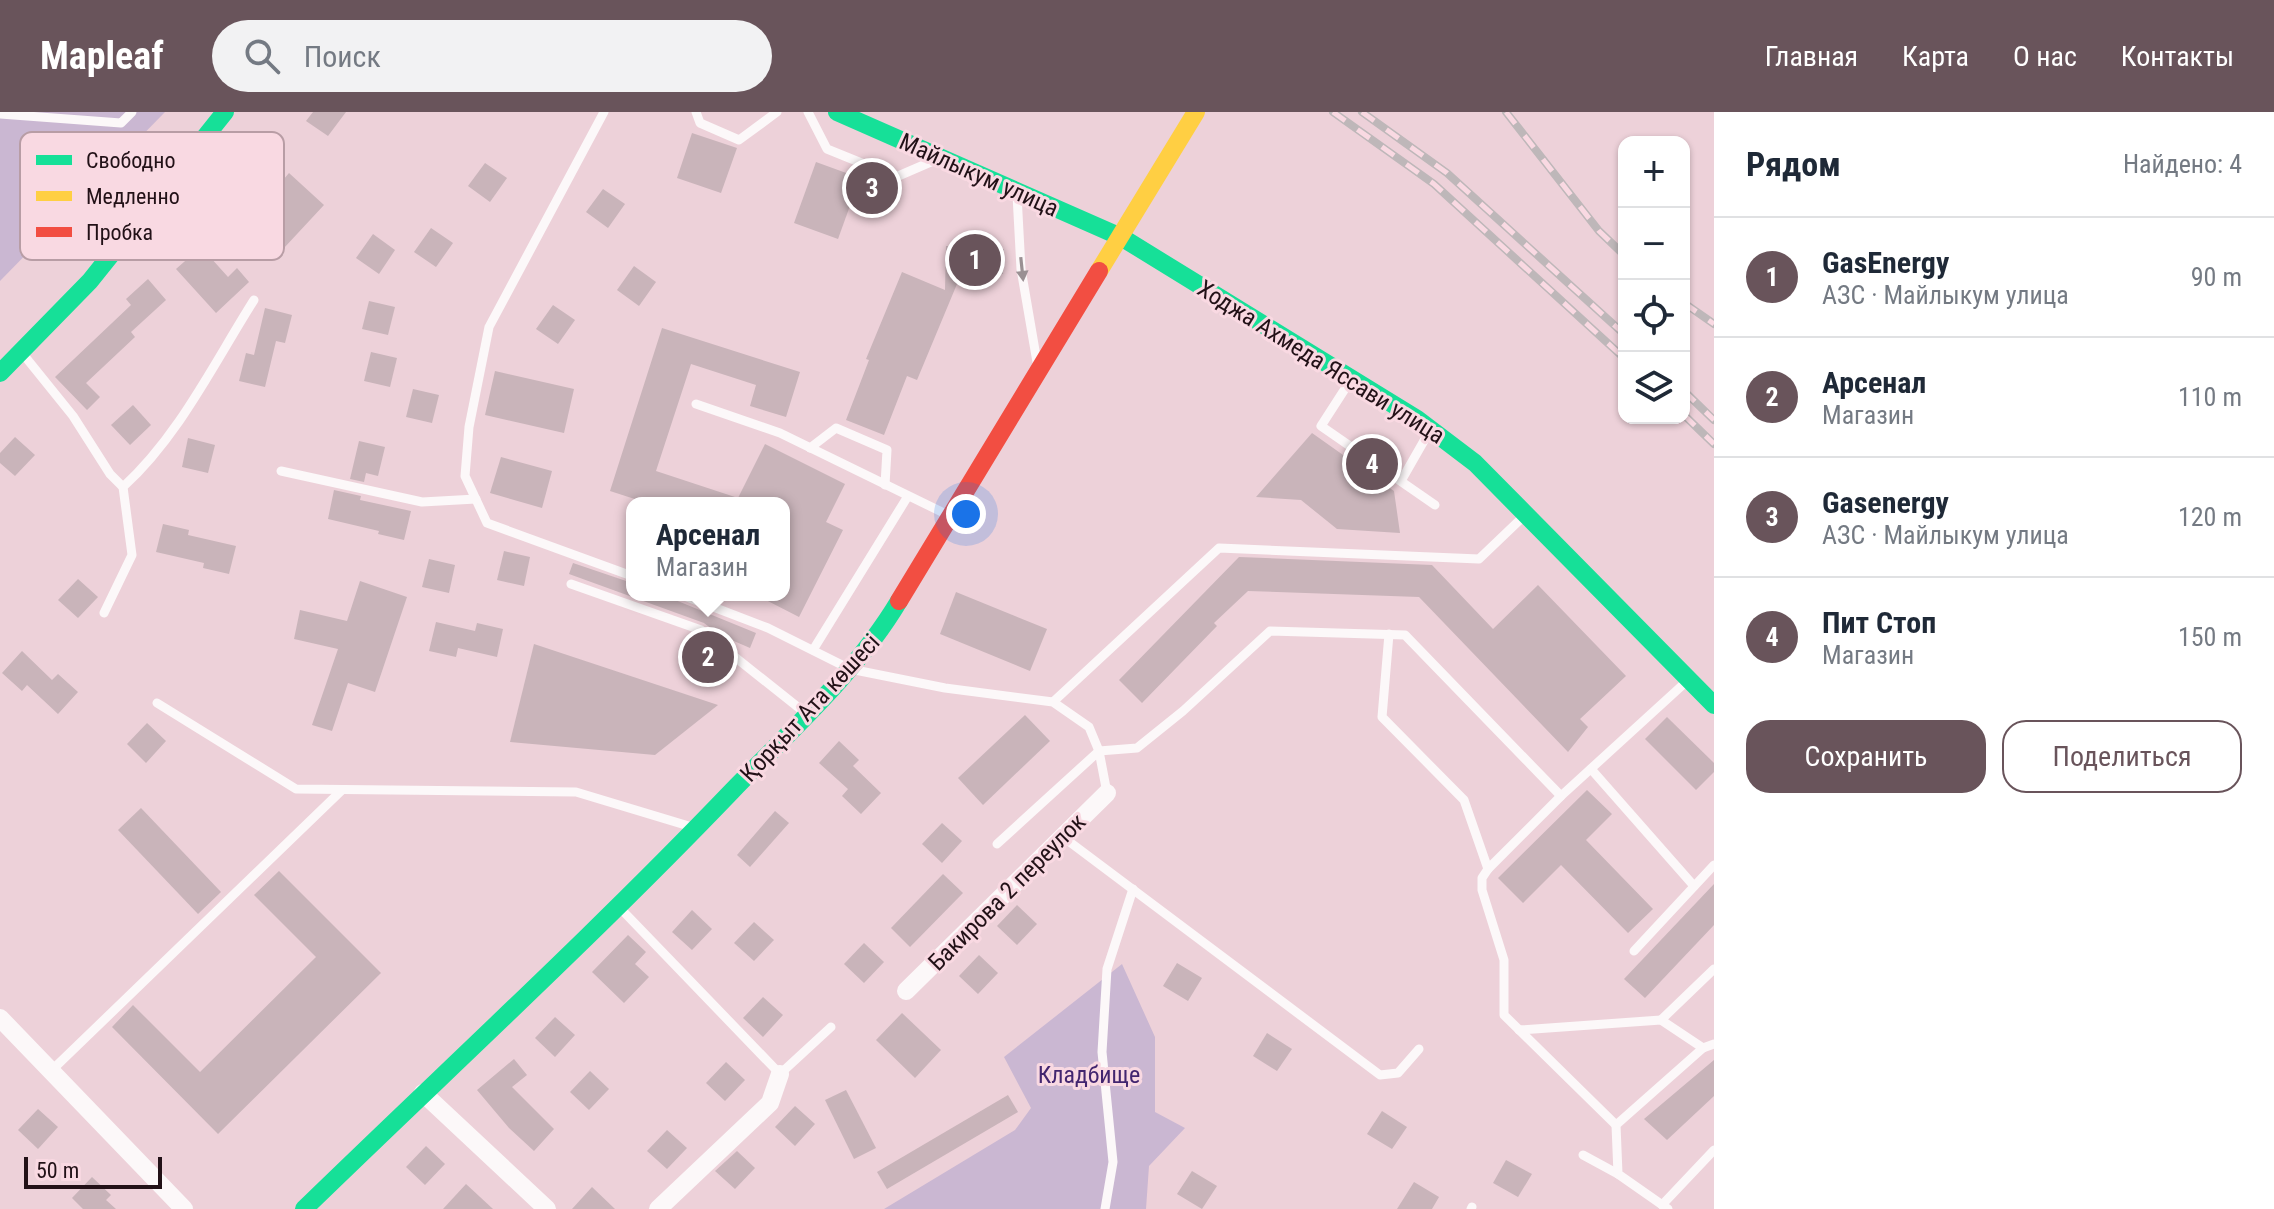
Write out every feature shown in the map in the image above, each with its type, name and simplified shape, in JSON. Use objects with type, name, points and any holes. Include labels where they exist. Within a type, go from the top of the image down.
[{"type":"main road","points":[[209,132],[225,112]]},
{"type":"main road","name":"Майлыкум улица","points":[[837,112],[1121,237]]},
{"type":"main road","name":"Қорқыт Ата көшесі","points":[[304,1209],[697,828],[850,669],[883,628],[1196,112]]},
{"type":"main road","name":"Ходжа Ахмеда Яссави улица","points":[[1121,237],[1352,379],[1430,429],[1475,463],[1714,705]]},
{"type":"main road","points":[[0,373],[107,260]]},
{"type":"street","name":"Бакирова 2 переулок","points":[[906,991],[1107,793]]},
{"type":"street","points":[[0,1018],[184,1209]]},
{"type":"street","points":[[658,1209],[770,1103],[780,1074]]},
{"type":"street","points":[[423,1093],[547,1209]]},
{"type":"lane","points":[[0,114],[121,123],[132,112]]},
{"type":"lane","points":[[604,112],[489,327],[469,427],[465,476],[487,523],[626,574]]},
{"type":"lane","points":[[696,112],[700,123],[739,140],[777,112]]},
{"type":"lane","points":[[808,112],[827,149],[896,177],[941,158]]},
{"type":"lane","points":[[1017,191],[1021,269],[1039,373]]},
{"type":"lane","points":[[123,487],[169,435],[254,300]]},
{"type":"lane","points":[[21,351],[73,416],[110,474],[123,487],[132,555],[104,613]]},
{"type":"lane","points":[[1352,379],[1321,426],[1435,505]]},
{"type":"lane","points":[[696,404],[780,433],[951,517]]},
{"type":"lane","points":[[810,448],[836,428],[887,450],[885,485]]},
{"type":"lane","points":[[1401,481],[1430,429]]},
{"type":"lane","points":[[281,471],[422,502],[476,499]]},
{"type":"lane","points":[[813,650],[908,496]]},
{"type":"lane","points":[[1053,702],[1219,548],[1479,559],[1526,514]]},
{"type":"lane","points":[[571,584],[701,630],[806,715]]},
{"type":"lane","points":[[698,601],[768,628],[850,669],[945,688],[1053,702],[1089,727],[1099,751],[1107,793]]},
{"type":"lane","points":[[997,844],[1099,751],[1137,748],[1183,711],[1270,631],[1405,635],[1561,796]]},
{"type":"lane","points":[[1389,634],[1382,717],[1464,800],[1488,869]]},
{"type":"lane","points":[[1618,1174],[1616,1125],[1504,1015],[1504,960],[1482,890],[1482,878],[1561,796],[1690,678]]},
{"type":"lane","points":[[157,703],[296,789],[576,792],[697,828]]},
{"type":"lane","points":[[1591,769],[1694,886]]},
{"type":"lane","points":[[51,1071],[342,789]]},
{"type":"lane","points":[[1063,837],[1380,1075],[1398,1073],[1419,1049]]},
{"type":"lane","points":[[1634,951],[1714,865]]},
{"type":"lane","points":[[1105,1209],[1109,1200],[1113,1162],[1102,1052],[1107,969],[1133,889]]},
{"type":"lane","points":[[617,905],[780,1074],[831,1027]]},
{"type":"lane","points":[[1661,1020],[1714,969]]},
{"type":"lane","points":[[1519,1030],[1661,1020],[1703,1048]]},
{"type":"lane","points":[[1616,1125],[1703,1048],[1714,1044]]},
{"type":"lane","points":[[1583,1155],[1618,1174],[1665,1207],[1714,1150]]},
{"type":"green space","points":[[0,112],[165,112],[145,132],[20,132],[21,260],[0,281]]},
{"type":"green space","name":"Кладбище","points":[[1122,964],[1155,1037],[1155,1112],[1185,1128],[1149,1166],[1146,1209],[884,1209],[1015,1130],[1031,1108],[1004,1057]]},
{"type":"building","points":[[313,112],[346,112],[328,136],[306,121]]},
{"type":"building","points":[[692,133],[737,148],[721,193],[677,178]]},
{"type":"building","points":[[816,162],[860,178],[838,239],[794,223]]},
{"type":"building","points":[[485,163],[507,178],[490,202],[468,186]]},
{"type":"building","points":[[289,173],[324,205],[284,248],[284,179]]},
{"type":"building","points":[[603,189],[625,204],[608,228],[586,212]]},
{"type":"building","points":[[431,228],[453,243],[436,267],[414,252]]},
{"type":"building","points":[[373,234],[395,250],[379,274],[356,258]]},
{"type":"building","points":[[946,246],[1004,249],[1003,274],[962,272],[917,380],[907,376],[884,435],[846,420],[869,360],[866,359],[902,272],[945,290]]},
{"type":"building","points":[[186,260],[213,260],[228,277],[237,268],[249,282],[216,313],[176,269]]},
{"type":"building","points":[[634,266],[656,282],[639,306],[617,290]]},
{"type":"building","points":[[148,279],[166,300],[131,332],[135,337],[86,383],[100,397],[87,410],[55,377],[131,305],[126,299]]},
{"type":"building","points":[[369,301],[395,307],[388,335],[362,329]]},
{"type":"building","points":[[553,305],[575,320],[558,344],[536,329]]},
{"type":"building","points":[[265,308],[292,315],[285,343],[276,341],[265,387],[239,381],[246,353],[254,355]]},
{"type":"building","points":[[662,328],[800,372],[786,417],[750,406],[756,385],[691,364],[656,471],[735,497],[628,497],[610,491]]},
{"type":"building","points":[[371,352],[397,358],[390,387],[364,381]]},
{"type":"building","points":[[495,371],[574,389],[564,433],[485,415]]},
{"type":"building","points":[[413,389],[439,395],[432,423],[406,417]]},
{"type":"building","points":[[133,405],[151,425],[130,445],[111,425]]},
{"type":"building","points":[[1312,433],[1394,491],[1400,533],[1337,529],[1301,500],[1256,497]]},
{"type":"building","points":[[15,437],[35,455],[15,476],[0,463],[0,453]]},
{"type":"building","points":[[188,438],[215,445],[208,473],[182,467]]},
{"type":"building","points":[[359,441],[385,447],[378,476],[366,473],[364,482],[350,479]]},
{"type":"building","points":[[765,444],[845,484],[826,522],[843,530],[799,617],[768,601],[790,601],[790,497],[738,497]]},
{"type":"building","points":[[501,457],[552,471],[542,508],[490,493]]},
{"type":"building","points":[[334,490],[361,496],[360,500],[411,511],[404,540],[328,519]]},
{"type":"building","points":[[163,524],[189,530],[188,535],[236,546],[229,574],[203,568],[204,563],[156,552]]},
{"type":"building","points":[[504,551],[530,557],[524,586],[497,580]]},
{"type":"building","points":[[1239,557],[1432,565],[1493,629],[1538,585],[1626,676],[1580,719],[1588,727],[1568,752],[1419,597],[1248,591],[1214,623],[1217,626],[1142,703],[1119,680]]},
{"type":"building","points":[[429,559],[455,565],[449,593],[422,587]]},
{"type":"building","points":[[573,563],[626,581],[626,595],[569,574]]},
{"type":"building","points":[[78,579],[98,597],[78,618],[58,600]]},
{"type":"building","points":[[360,581],[407,597],[375,692],[348,683],[332,731],[312,725],[338,649],[294,639],[300,610],[347,621]]},
{"type":"building","points":[[956,592],[1047,629],[1030,671],[940,634]]},
{"type":"building","points":[[643,601],[678,601],[756,633],[750,648],[720,635],[704,623]]},
{"type":"building","points":[[436,622],[475,631],[477,623],[503,629],[497,657],[458,648],[456,657],[429,651]]},
{"type":"building","points":[[534,644],[718,705],[655,755],[510,742]]},
{"type":"building","points":[[22,651],[52,680],[58,674],[78,692],[58,714],[27,685],[22,691],[2,673]]},
{"type":"building","points":[[1025,715],[1050,741],[983,805],[958,778]]},
{"type":"building","points":[[1667,717],[1714,763],[1714,772],[1696,790],[1645,739]]},
{"type":"building","points":[[147,723],[166,741],[146,763],[127,744]]},
{"type":"building","points":[[839,741],[859,760],[853,766],[881,793],[861,814],[842,796],[848,789],[819,763]]},
{"type":"building","points":[[1587,790],[1612,814],[1586,840],[1653,909],[1628,933],[1561,865],[1523,903],[1498,878]]},
{"type":"building","points":[[141,808],[221,892],[198,914],[118,830]]},
{"type":"building","points":[[775,811],[789,823],[750,867],[737,855]]},
{"type":"building","points":[[942,823],[962,841],[942,863],[922,844]]},
{"type":"building","points":[[279,871],[381,973],[218,1134],[112,1027],[133,1005],[200,1072],[316,957],[254,895]]},
{"type":"building","points":[[943,874],[963,893],[910,947],[891,928]]},
{"type":"building","points":[[1714,884],[1714,925],[1645,998],[1624,979]]},
{"type":"building","points":[[1017,905],[1037,924],[1017,945],[997,926]]},
{"type":"building","points":[[692,910],[712,929],[692,950],[672,932]]},
{"type":"building","points":[[754,922],[774,940],[754,961],[734,943]]},
{"type":"building","points":[[628,935],[646,952],[635,964],[649,977],[624,1003],[592,972]]},
{"type":"building","points":[[864,943],[884,962],[864,983],[844,964]]},
{"type":"building","points":[[979,955],[998,973],[978,994],[959,976]]},
{"type":"building","points":[[1177,963],[1202,978],[1188,1001],[1163,986]]},
{"type":"building","points":[[763,997],[783,1015],[763,1037],[743,1018]]},
{"type":"building","points":[[902,1013],[941,1050],[915,1078],[876,1040]]},
{"type":"building","points":[[555,1017],[575,1035],[555,1057],[535,1038]]},
{"type":"building","points":[[1267,1033],[1292,1049],[1277,1071],[1253,1056]]},
{"type":"building","points":[[514,1059],[527,1075],[512,1087],[554,1129],[534,1151],[509,1128],[477,1090]]},
{"type":"building","points":[[1714,1060],[1714,1096],[1667,1140],[1644,1119]]},
{"type":"building","points":[[726,1062],[745,1080],[725,1101],[706,1083]]},
{"type":"building","points":[[590,1071],[609,1089],[589,1110],[570,1092]]},
{"type":"building","points":[[846,1090],[876,1148],[854,1159],[825,1100]]},
{"type":"building","points":[[1008,1095],[1018,1112],[887,1189],[877,1172]]},
{"type":"building","points":[[795,1106],[815,1124],[795,1146],[775,1127]]},
{"type":"building","points":[[38,1109],[58,1127],[38,1149],[18,1130]]},
{"type":"building","points":[[1382,1111],[1407,1127],[1392,1149],[1367,1134]]},
{"type":"building","points":[[667,1130],[687,1148],[667,1169],[647,1151]]},
{"type":"building","points":[[426,1146],[445,1164],[425,1185],[406,1167]]},
{"type":"building","points":[[737,1151],[755,1168],[735,1189],[715,1171]]},
{"type":"building","points":[[1506,1160],[1532,1174],[1518,1197],[1493,1183]]},
{"type":"building","points":[[1192,1171],[1217,1186],[1202,1209],[1177,1194]]},
{"type":"building","points":[[92,1177],[111,1195],[106,1200],[116,1209],[83,1209],[72,1198]]},
{"type":"building","points":[[1414,1182],[1439,1197],[1432,1209],[1397,1209]]},
{"type":"building","points":[[466,1184],[493,1209],[443,1209]]},
{"type":"building","points":[[592,1187],[615,1209],[572,1209]]},
{"type":"railway","points":[[1333,112],[1434,184],[1618,353]]},
{"type":"railway","points":[[1362,112],[1447,173],[1618,329]]},
{"type":"railway","points":[[1506,112],[1599,231],[1618,249]]},
{"type":"railway","points":[[1690,307],[1714,324]]},
{"type":"railway","points":[[1690,397],[1714,420]]},
{"type":"railway","points":[[1690,421],[1714,444]]},
{"type":"traffic: fast","points":[[209,132],[225,112]]},
{"type":"traffic: fast","points":[[837,112],[1121,237],[1417,419],[1475,463],[1714,705]]},
{"type":"traffic: fast","points":[[0,373],[107,260]]},
{"type":"traffic: fast","points":[[304,1209],[574,950],[799,724],[863,653],[899,601]]},
{"type":"traffic: slow","points":[[1099,271],[1196,112]]},
{"type":"traffic: jam","points":[[899,601],[1099,271]]},
{"type":"place","name":"Gasenergy","points":[[872,188]]},
{"type":"place","name":"GasEnergy","points":[[975,260]]},
{"type":"place","name":"Пит Стоп","points":[[1372,464]]},
{"type":"place","name":"Арсенал","points":[[708,657]]}]
